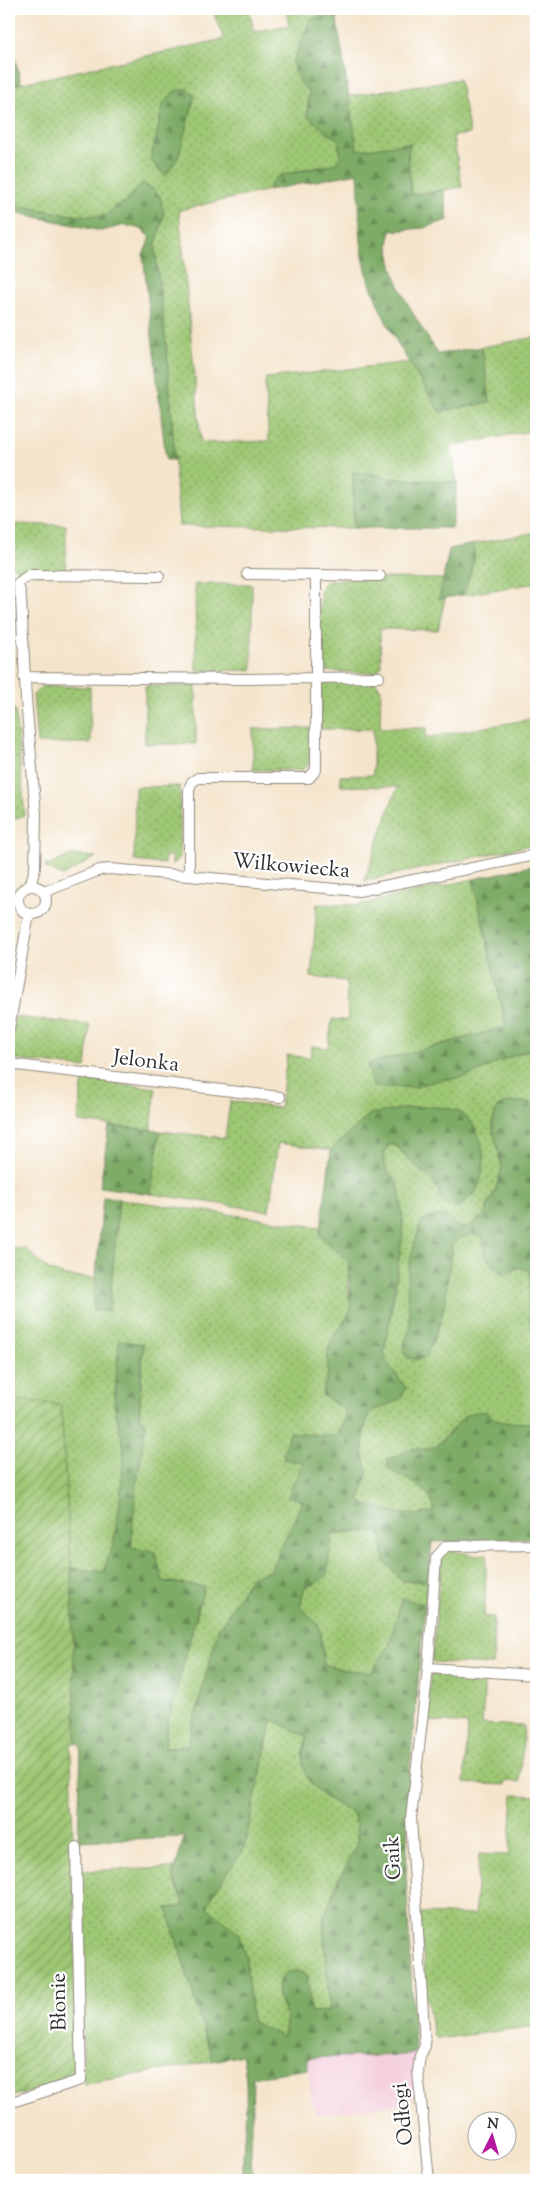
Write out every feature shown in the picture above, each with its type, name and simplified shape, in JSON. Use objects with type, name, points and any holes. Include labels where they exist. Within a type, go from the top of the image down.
[{"type":"street","points":[[248,574],[316,577],[380,576]]},
{"type":"street","points":[[30,886],[35,868],[36,815],[24,677],[21,598],[18,583],[29,575],[159,576]]},
{"type":"street","points":[[189,876],[189,789],[192,782],[198,778],[216,776],[309,778],[316,770],[316,577]]},
{"type":"street","points":[[24,677],[245,679],[379,677]]},
{"type":"street","name":"Wilkowiecka","points":[[44,892],[100,870],[110,869],[359,891],[536,855]]},
{"type":"street","points":[[30,886],[39,887],[44,892],[46,900],[44,908],[37,913],[29,914],[14,906],[21,890],[30,886]]},
{"type":"street","points":[[9,1029],[29,914]]},
{"type":"street","name":"Jelonka","points":[[9,1064],[280,1097]]},
{"type":"street","name":"Gaik","points":[[426,2046],[411,1818],[428,1668],[436,1558],[446,1546],[536,1545]]},
{"type":"street","points":[[428,1668],[536,1674]]},
{"type":"street","name":"Błonie","points":[[9,2102],[81,2080],[76,1847]]},
{"type":"street","name":"Odłogi","points":[[426,2046],[420,2056],[418,2071],[430,2180]]},
{"type":"shaded area","points":[[415,2052],[417,2091],[409,2103],[318,2114],[311,2098],[308,2058],[404,2055]]},
{"type":"green space","points":[[212,9],[249,9],[254,32],[289,25],[286,9],[335,9],[336,13],[311,19],[299,81],[309,92],[327,133],[338,139],[341,158],[335,164],[298,171],[271,182],[269,190],[179,210],[201,443],[269,441],[266,378],[410,362],[440,412],[490,402],[482,347],[536,337],[536,430],[451,446],[457,482],[395,479],[353,472],[354,528],[179,526],[167,353],[155,247],[164,214],[142,183],[126,202],[115,206],[105,216],[77,216],[9,204],[9,86],[224,39]]},
{"type":"green space","points":[[336,13],[357,150],[411,143],[408,154],[411,195],[444,190],[448,220],[424,228],[391,231],[389,246],[396,278],[403,295],[438,354],[482,347],[490,402],[440,412],[396,340],[377,301],[364,261],[360,228],[358,173],[269,190],[271,183],[278,176],[335,164],[341,158],[338,139],[327,133],[307,115],[309,92],[299,81],[292,63],[311,19]]},
{"type":"green space","points":[[9,32],[21,83],[11,85],[9,74]]},
{"type":"green space","points":[[459,79],[470,134],[453,136],[462,187],[411,195],[408,154],[357,151],[349,96]]},
{"type":"green space","points":[[186,89],[195,95],[178,158],[165,176],[150,160],[163,104],[175,91]]},
{"type":"green space","points":[[142,183],[153,189],[160,196],[164,214],[155,248],[167,353],[175,460],[166,460],[143,255],[150,238],[141,229],[125,225],[101,231],[9,211],[9,204],[77,216],[105,216],[115,206],[126,202]]},
{"type":"green space","points":[[353,472],[395,479],[457,482],[452,528],[354,528]]},
{"type":"green space","points":[[9,524],[66,525],[66,573],[26,573],[13,566],[9,560],[8,552]]},
{"type":"green space","points":[[536,532],[536,583],[463,595],[474,561],[474,544]]},
{"type":"green space","points":[[474,544],[474,561],[463,595],[439,599],[449,549]]},
{"type":"green space","points":[[444,579],[439,599],[445,598],[438,630],[380,629],[381,667],[376,673],[324,671],[320,667],[320,593],[323,584],[332,580]]},
{"type":"green space","points":[[195,584],[252,584],[252,670],[196,671]]},
{"type":"green space","points":[[338,681],[375,682],[381,689],[380,728],[427,728],[425,738],[536,718],[536,844],[364,881],[398,787],[341,786],[340,776],[373,775],[373,729],[321,729],[321,688],[325,683]]},
{"type":"green space","points":[[42,686],[90,687],[91,743],[37,743],[33,695]]},
{"type":"green space","points":[[145,686],[196,686],[196,744],[145,744]]},
{"type":"green space","points":[[9,706],[15,710],[25,815],[9,821]]},
{"type":"green space","points":[[310,728],[310,763],[302,770],[253,770],[253,729]]},
{"type":"green space","points":[[180,786],[180,858],[172,865],[172,856],[165,856],[164,864],[134,861],[135,787]]},
{"type":"green space","points":[[71,855],[96,857],[63,876],[45,868],[45,865],[50,865]]},
{"type":"green space","points":[[536,865],[536,1051],[528,1050],[476,1073],[459,1078],[439,1080],[414,1087],[373,1087],[368,1064],[506,1027],[473,879]]},
{"type":"green space","points":[[473,879],[506,1027],[368,1064],[373,1087],[414,1087],[476,1073],[529,1050],[536,1051],[536,1102],[511,1102],[497,1107],[492,1124],[502,1168],[486,1213],[466,1228],[460,1228],[410,1306],[410,1329],[405,1341],[426,1357],[440,1323],[444,1307],[452,1246],[466,1236],[474,1234],[483,1237],[484,1251],[488,1260],[495,1268],[507,1274],[519,1267],[528,1270],[530,1276],[529,1311],[532,1332],[536,1334],[536,1425],[498,1421],[487,1412],[466,1415],[435,1447],[426,1450],[411,1449],[404,1478],[424,1490],[431,1500],[434,1511],[416,1515],[363,1504],[360,1500],[367,1472],[363,1450],[364,1430],[370,1411],[381,1407],[406,1388],[386,1361],[384,1353],[395,1290],[403,1222],[398,1182],[387,1170],[384,1156],[388,1145],[395,1145],[416,1167],[429,1176],[436,1187],[474,1195],[483,1170],[451,1109],[416,1107],[370,1114],[331,1150],[278,1143],[269,1211],[151,1194],[160,1131],[225,1138],[230,1101],[280,1108],[287,1055],[310,1058],[312,1046],[328,1048],[332,1019],[348,1020],[346,981],[311,977],[317,904],[358,905]]},
{"type":"green space","points":[[15,1017],[90,1025],[86,1068],[17,1060],[11,1046]]},
{"type":"green space","points":[[83,1079],[156,1088],[151,1130],[78,1122]]},
{"type":"green space","points":[[511,1102],[536,1102],[536,1334],[532,1332],[529,1311],[530,1276],[528,1270],[519,1267],[507,1274],[495,1268],[491,1265],[486,1255],[483,1237],[474,1234],[462,1237],[452,1246],[444,1306],[440,1323],[426,1357],[409,1358],[404,1350],[410,1324],[407,1279],[412,1253],[422,1221],[432,1216],[442,1216],[452,1220],[460,1228],[466,1228],[486,1213],[496,1191],[502,1168],[492,1124],[497,1107]]},
{"type":"green space","points":[[416,1107],[442,1107],[459,1112],[467,1117],[478,1133],[484,1160],[482,1176],[474,1195],[471,1195],[463,1205],[454,1208],[444,1203],[431,1177],[415,1166],[398,1147],[388,1145],[385,1151],[384,1161],[387,1170],[398,1182],[403,1234],[384,1353],[386,1361],[406,1388],[401,1399],[370,1412],[364,1431],[363,1450],[367,1472],[360,1500],[363,1504],[398,1513],[416,1515],[434,1511],[430,1497],[418,1486],[389,1469],[387,1460],[409,1450],[435,1447],[464,1418],[470,1414],[487,1412],[498,1421],[536,1425],[536,1538],[432,1542],[428,1581],[403,1581],[385,1562],[381,1533],[358,1531],[332,1534],[327,1575],[315,1584],[305,1586],[300,1606],[319,1626],[324,1664],[344,1670],[371,1672],[389,1647],[402,1598],[425,1605],[410,1767],[406,1874],[415,2052],[404,2055],[308,2058],[308,2069],[253,2077],[251,2159],[253,2180],[243,2180],[246,2086],[242,2055],[213,2061],[167,1908],[185,1906],[173,1876],[184,1837],[78,1841],[81,1745],[76,1743],[71,1568],[103,1572],[113,1545],[120,1504],[124,1448],[114,1405],[119,1340],[143,1344],[139,1416],[146,1423],[136,1490],[131,1547],[155,1552],[163,1581],[204,1587],[168,1722],[165,1747],[187,1747],[218,1630],[251,1577],[270,1571],[303,1501],[288,1496],[303,1462],[283,1459],[289,1432],[336,1437],[343,1424],[346,1410],[322,1395],[328,1373],[328,1351],[334,1335],[342,1326],[351,1309],[349,1262],[320,1236],[331,1150],[370,1114]],"holes":[[[272,1719],[307,1737],[303,1752],[303,1765],[306,1775],[312,1785],[320,1792],[354,1814],[358,1842],[335,1888],[323,1921],[330,2011],[310,2012],[308,1977],[298,1971],[287,1972],[279,1981],[277,1993],[287,2019],[283,2037],[252,2022],[246,1959],[239,1934],[207,1907],[214,1892],[244,1849]]]},
{"type":"green space","points":[[109,1126],[160,1131],[151,1194],[100,1187]]},
{"type":"green space","points":[[103,1197],[119,1199],[109,1311],[93,1310]]},
{"type":"green space","points":[[119,1199],[320,1227],[320,1236],[349,1262],[348,1284],[351,1309],[342,1326],[334,1335],[328,1351],[328,1373],[322,1395],[346,1410],[343,1424],[337,1437],[289,1432],[303,1462],[303,1501],[270,1571],[251,1577],[218,1630],[187,1747],[165,1747],[168,1722],[204,1587],[162,1581],[155,1552],[130,1547],[136,1490],[143,1344],[114,1405],[124,1448],[120,1504],[113,1545],[103,1572],[71,1568],[61,1405],[9,1399],[9,1248],[27,1249],[48,1270],[66,1276],[97,1278],[93,1310],[109,1311]]},
{"type":"green space","points":[[9,1399],[61,1405],[71,1568],[76,1743],[71,1744],[78,2079],[9,2097]]},
{"type":"green space","points":[[358,1531],[381,1533],[385,1562],[403,1581],[428,1581],[425,1605],[402,1598],[389,1647],[371,1672],[344,1670],[324,1664],[319,1626],[300,1606],[305,1586],[315,1584],[327,1575],[331,1534]]},
{"type":"green space","points":[[450,1550],[473,1555],[487,1554],[484,1617],[494,1617],[493,1665],[432,1662],[442,1556]]},
{"type":"green space","points":[[431,1674],[485,1677],[482,1724],[524,1726],[520,1782],[506,1781],[505,1785],[464,1783],[468,1724],[425,1721]]},
{"type":"green space","points":[[272,1719],[308,1737],[302,1754],[323,1796],[354,1814],[358,1842],[335,1888],[323,1921],[330,2011],[310,2012],[308,1977],[298,1971],[287,1972],[277,1993],[287,2019],[283,2037],[252,2022],[246,1959],[207,1907],[214,1892],[244,1849]]},
{"type":"green space","points":[[513,1795],[536,1796],[536,2026],[438,2039],[433,2035],[426,1993],[420,1913],[475,1915],[479,1854],[509,1855]]},
{"type":"green space","points":[[174,1868],[173,1877],[185,1906],[167,1908],[213,2061],[84,2084],[78,1871]]}]
